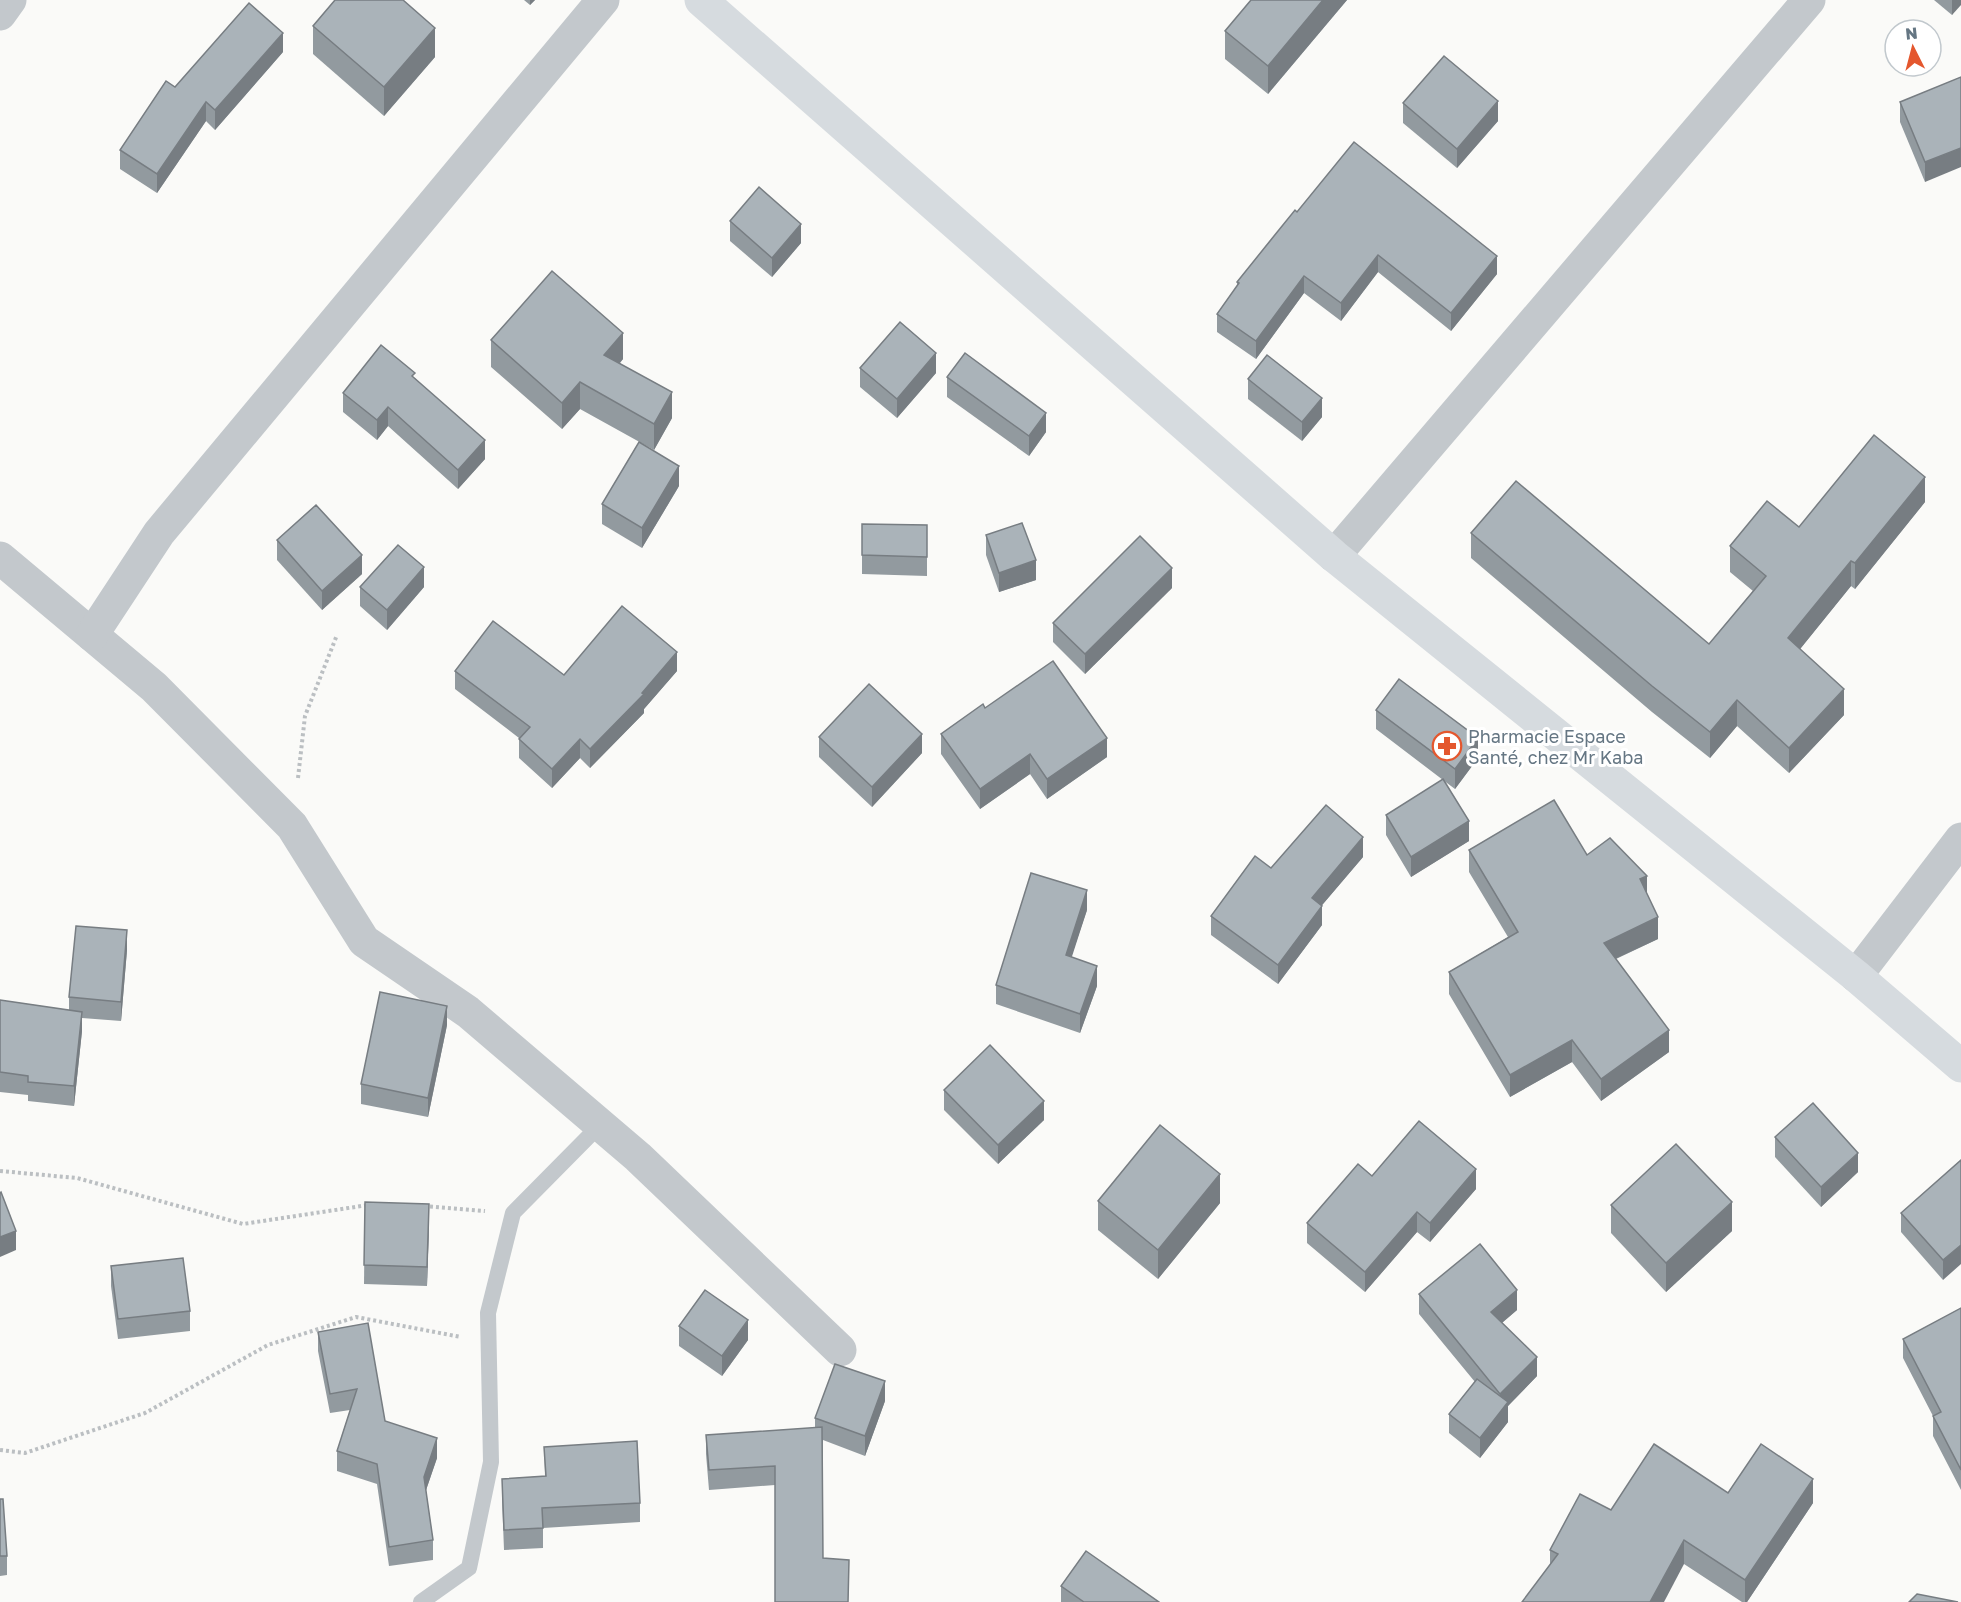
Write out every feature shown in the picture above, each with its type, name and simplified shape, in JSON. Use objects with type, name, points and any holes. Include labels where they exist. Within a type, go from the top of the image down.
[{"type":"highway","points":[[701,0],[1334,556],[1856,976],[1961,1066]]},
{"type":"street","points":[[0,14],[10,0]]},
{"type":"street","points":[[92,635],[159,533],[603,0]]},
{"type":"street","points":[[1334,556],[1809,0]]},
{"type":"street","points":[[0,558],[154,687],[292,826],[364,941],[468,1012],[638,1157],[840,1350]]},
{"type":"street","points":[[1856,976],[1961,840]]},
{"type":"lane","points":[[421,1602],[469,1568],[491,1462],[488,1313],[513,1213],[600,1125]]},
{"type":"path","points":[[292,826],[305,716],[337,635]]},
{"type":"path","points":[[0,1171],[77,1178],[243,1224],[369,1205]]},
{"type":"path","points":[[414,1205],[513,1213]]},
{"type":"path","points":[[0,1450],[25,1453],[146,1413],[268,1345],[357,1317],[489,1342]]},
{"type":"building","points":[[335,0],[403,0],[435,28],[384,87],[313,26]]},
{"type":"building","points":[[1251,0],[1323,0],[1268,66],[1225,31]]},
{"type":"building","points":[[249,3],[283,33],[215,110],[206,102],[157,174],[120,150],[166,81],[175,87]]},
{"type":"building","points":[[1444,56],[1498,101],[1457,149],[1403,103]]},
{"type":"building","points":[[1961,77],[1961,148],[1925,162],[1900,102]]},
{"type":"building","points":[[1354,142],[1497,256],[1451,313],[1378,255],[1341,303],[1304,276],[1256,341],[1217,314],[1239,283],[1237,282]]},
{"type":"building","points":[[759,187],[801,224],[772,258],[730,221]]},
{"type":"building","points":[[552,271],[623,333],[604,355],[672,392],[654,424],[580,382],[562,403],[491,340]]},
{"type":"building","points":[[900,322],[936,353],[897,399],[860,368]]},
{"type":"building","points":[[381,345],[415,373],[412,376],[485,440],[458,470],[388,407],[377,420],[343,393]]},
{"type":"building","points":[[965,353],[1046,413],[1029,436],[947,377]]},
{"type":"building","points":[[1267,355],[1322,398],[1302,422],[1248,379]]},
{"type":"building","points":[[1874,435],[1925,477],[1855,563],[1851,561],[1788,638],[1844,689],[1789,748],[1737,700],[1710,732],[1471,533],[1516,481],[1709,644],[1766,576],[1730,546],[1767,501],[1799,527]]},
{"type":"building","points":[[639,442],[679,466],[642,528],[602,504]]},
{"type":"building","points":[[316,505],[362,555],[322,591],[277,540]]},
{"type":"building","points":[[1022,523],[1036,560],[999,573],[986,535]]},
{"type":"building","points":[[862,524],[927,525],[927,557],[862,555]]},
{"type":"building","points":[[1140,536],[1172,568],[1085,654],[1053,623]]},
{"type":"building","points":[[398,545],[424,567],[387,610],[360,587]]},
{"type":"building","points":[[622,606],[677,652],[642,693],[644,694],[590,749],[580,739],[552,769],[519,739],[530,727],[455,671],[493,621],[564,675]]},
{"type":"building","points":[[1053,661],[1107,738],[1047,779],[1030,754],[980,789],[941,734],[983,704],[985,708]]},
{"type":"building","points":[[1399,679],[1478,738],[1455,769],[1376,710]]},
{"type":"building","points":[[869,684],[922,734],[872,787],[819,737]]},
{"type":"building","points":[[1443,779],[1469,821],[1411,857],[1386,815]]},
{"type":"building","points":[[1554,800],[1587,855],[1610,838],[1647,876],[1640,879],[1658,917],[1604,943],[1669,1030],[1601,1079],[1572,1040],[1510,1075],[1449,972],[1518,932],[1469,850]]},
{"type":"building","points":[[1326,805],[1363,837],[1312,898],[1322,906],[1278,965],[1211,916],[1255,856],[1271,868]]},
{"type":"building","points":[[1031,873],[1087,890],[1066,955],[1097,966],[1080,1014],[996,985]]},
{"type":"building","points":[[76,926],[127,930],[121,1002],[69,997]]},
{"type":"building","points":[[380,992],[447,1006],[428,1098],[361,1084]]},
{"type":"building","points":[[0,1000],[82,1012],[74,1086],[28,1082],[28,1076],[0,1072]]},
{"type":"building","points":[[990,1045],[1044,1101],[998,1145],[944,1090]]},
{"type":"building","points":[[1813,1103],[1858,1153],[1821,1187],[1775,1137]]},
{"type":"building","points":[[1419,1121],[1476,1169],[1430,1223],[1417,1212],[1365,1272],[1307,1223],[1358,1164],[1372,1176]]},
{"type":"building","points":[[1160,1125],[1220,1174],[1158,1250],[1098,1201]]},
{"type":"building","points":[[1676,1144],[1732,1202],[1666,1263],[1611,1205]]},
{"type":"building","points":[[1961,1160],[1961,1245],[1943,1260],[1901,1213]]},
{"type":"building","points":[[0,1193],[16,1231],[0,1237]]},
{"type":"building","points":[[365,1202],[429,1204],[427,1267],[364,1265]]},
{"type":"building","points":[[1480,1244],[1517,1290],[1491,1312],[1537,1357],[1500,1394],[1419,1294]]},
{"type":"building","points":[[183,1258],[190,1311],[118,1319],[111,1266]]},
{"type":"building","points":[[705,1290],[748,1320],[722,1356],[679,1326]]},
{"type":"building","points":[[1961,1308],[1961,1470],[1933,1416],[1941,1412],[1903,1339]]},
{"type":"building","points":[[368,1323],[385,1421],[437,1438],[424,1477],[433,1540],[389,1547],[377,1464],[337,1451],[357,1389],[330,1394],[318,1332]]},
{"type":"building","points":[[835,1364],[885,1381],[865,1436],[815,1418]]},
{"type":"building","points":[[1477,1379],[1508,1402],[1480,1438],[1449,1414]]},
{"type":"building","points":[[822,1427],[823,1558],[849,1560],[848,1602],[775,1602],[775,1466],[709,1470],[706,1435]]},
{"type":"building","points":[[637,1441],[640,1503],[542,1508],[543,1528],[504,1530],[502,1479],[546,1476],[544,1447]]},
{"type":"building","points":[[1654,1444],[1728,1493],[1761,1444],[1813,1479],[1745,1580],[1684,1540],[1650,1602],[1522,1602],[1558,1554],[1550,1550],[1580,1494],[1611,1510]]},
{"type":"building","points":[[0,1499],[3,1499],[7,1556],[0,1556]]},
{"type":"building","points":[[1086,1551],[1159,1602],[1084,1602],[1061,1586]]},
{"type":"building","points":[[1917,1594],[1958,1602],[1909,1602]]},
{"type":"place","name":"Pharmacie Espace Santé, chez Mr Kaba","points":[[1447,746]]}]
